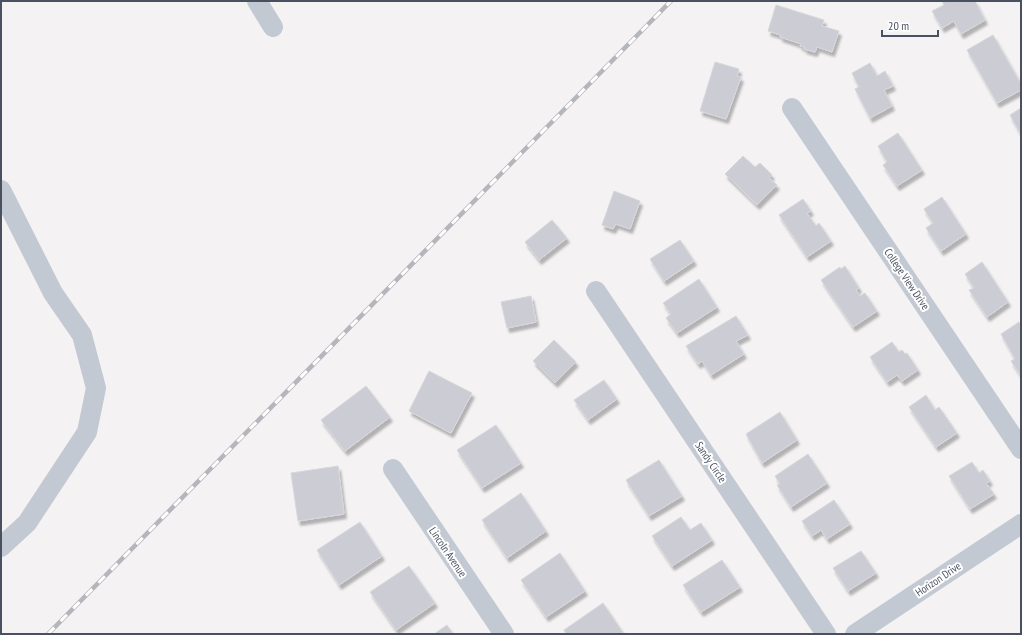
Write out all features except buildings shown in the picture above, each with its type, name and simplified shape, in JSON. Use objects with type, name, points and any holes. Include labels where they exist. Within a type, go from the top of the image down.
[{"type":"street","points":[[257,1],[273,27]]},
{"type":"street","name":"College View Drive","points":[[792,108],[1021,449]]},
{"type":"street","points":[[1,190],[53,293],[82,335],[96,388],[87,432],[27,523],[1,547]]},
{"type":"street","name":"Sandy Circle","points":[[596,291],[826,634]]},
{"type":"street","name":"Lincoln Avenue","points":[[393,469],[504,634]]},
{"type":"street","name":"Horizon Drive","points":[[855,634],[1021,524]]},
{"type":"railway","points":[[48,634],[671,1]]}]
